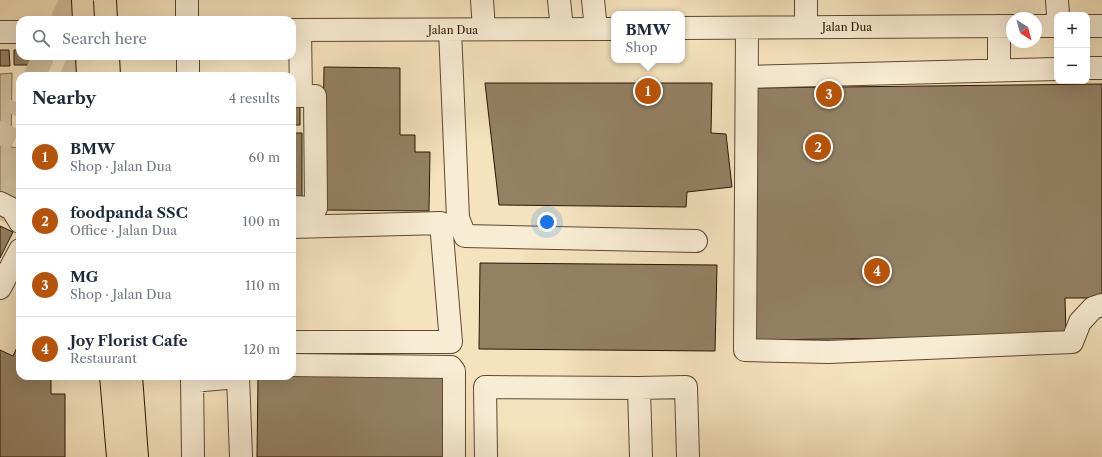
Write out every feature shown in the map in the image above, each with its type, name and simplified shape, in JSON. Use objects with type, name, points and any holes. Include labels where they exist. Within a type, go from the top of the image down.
[{"type":"highway","points":[[83,0],[84,16]]},
{"type":"highway","points":[[105,0],[106,16]]},
{"type":"highway","points":[[87,60],[88,72]]},
{"type":"highway","points":[[108,60],[109,72]]},
{"type":"highway","points":[[111,380],[118,457]]},
{"type":"highway","points":[[131,380],[137,457]]},
{"type":"street","points":[[187,0],[187,16]]},
{"type":"street","points":[[482,0],[484,30]]},
{"type":"street","points":[[559,0],[562,29]]},
{"type":"street","points":[[593,0],[605,29]]},
{"type":"street","points":[[806,0],[806,28]]},
{"type":"street","points":[[1057,0],[1058,12]]},
{"type":"street","points":[[999,70],[1006,26]]},
{"type":"street","name":"Jalan Dua","points":[[685,28],[1006,26]]},
{"type":"street","points":[[1042,26],[1054,26]]},
{"type":"street","points":[[1090,26],[1102,26]]},
{"type":"street","points":[[747,28],[745,350],[828,352],[1072,342],[1080,322],[1093,308],[1102,305]]},
{"type":"street","name":"Jalan Dua","points":[[296,30],[605,29]]},
{"type":"street","points":[[296,30],[296,96],[315,96],[316,208],[296,207]]},
{"type":"street","points":[[450,30],[458,218],[465,236],[696,242]]},
{"type":"street","points":[[0,32],[16,32]]},
{"type":"street","points":[[188,60],[188,72]]},
{"type":"street","points":[[1090,68],[1102,68]]},
{"type":"street","points":[[747,77],[1054,69]]},
{"type":"street","points":[[0,203],[12,209],[16,216]]},
{"type":"street","points":[[296,228],[441,223],[451,342],[296,342]]},
{"type":"street","points":[[0,288],[16,258]]},
{"type":"street","points":[[296,365],[451,366],[454,371],[454,457]]},
{"type":"street","points":[[192,380],[193,457]]},
{"type":"street","points":[[238,380],[241,457]]},
{"type":"street","points":[[486,457],[485,386],[639,388],[686,387],[688,457]]},
{"type":"street","points":[[639,388],[641,457]]},
{"type":"shaded area","points":[[12,73],[11,147],[16,148],[16,206],[0,197],[0,74]]},
{"type":"building","points":[[0,50],[9,50],[10,66],[0,66]]},
{"type":"building","points":[[14,50],[16,50],[16,60],[41,60],[41,65],[14,65]]},
{"type":"building","points":[[324,67],[400,68],[400,135],[415,135],[415,152],[430,152],[429,211],[322,210]]},
{"type":"building","points":[[485,83],[712,83],[711,133],[726,134],[732,187],[687,192],[686,207],[499,205]]},
{"type":"building","points":[[1102,84],[1102,298],[1065,298],[1066,336],[754,340],[752,88]]},
{"type":"building","points":[[296,105],[300,105],[300,125],[296,125]]},
{"type":"building","points":[[296,133],[302,133],[302,201],[296,202]]},
{"type":"building","points":[[0,226],[13,232],[0,258]]},
{"type":"building","points":[[480,263],[717,265],[715,351],[479,349]]},
{"type":"building","points":[[0,350],[13,356],[16,350],[16,380],[51,380],[51,394],[65,394],[65,457],[0,457]]},
{"type":"building","points":[[452,369],[451,457],[257,457],[258,380],[296,380],[296,376]]},
{"type":"tunnel","points":[[63,16],[71,0]]},
{"type":"tunnel","points":[[36,72],[42,60]]},
{"type":"tunnel","points":[[73,72],[78,60]]},
{"type":"tunnel","points":[[0,145],[16,112]]},
{"type":"tunnel","points":[[0,220],[16,187]]},
{"type":"place","name":"BMW","points":[[648,91]]},
{"type":"place","name":"MG","points":[[829,94]]},
{"type":"place","name":"foodpanda SSC","points":[[818,147]]},
{"type":"place","name":"Joy Florist Cafe","points":[[877,271]]}]
